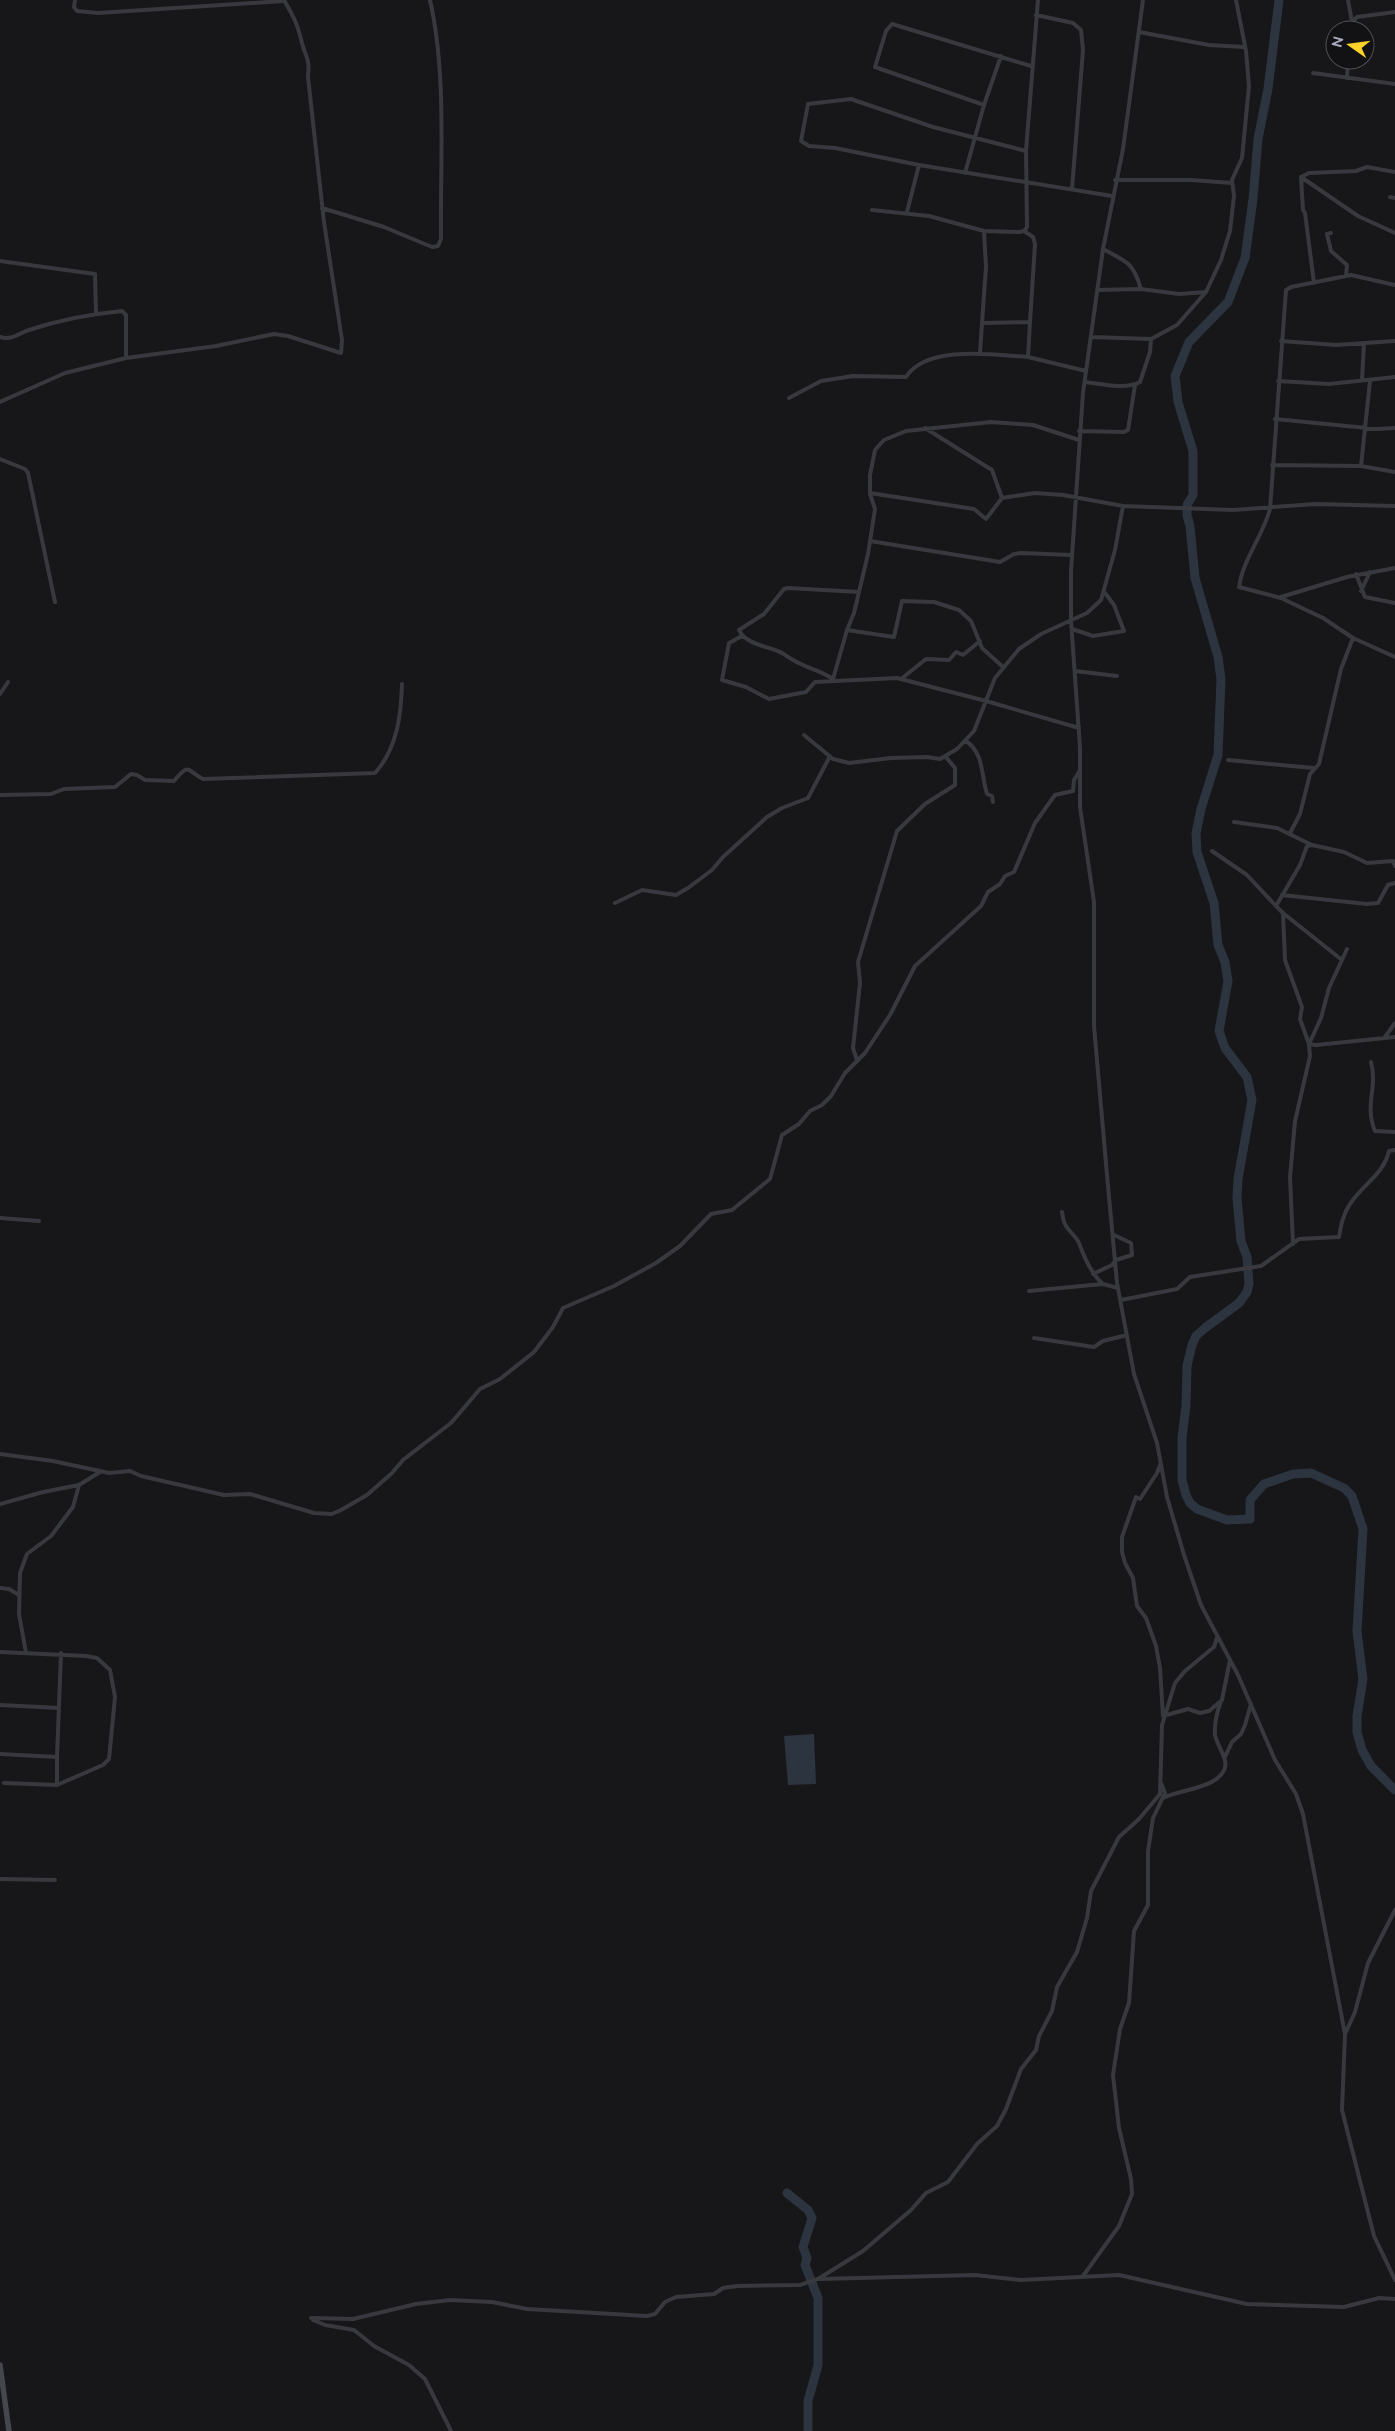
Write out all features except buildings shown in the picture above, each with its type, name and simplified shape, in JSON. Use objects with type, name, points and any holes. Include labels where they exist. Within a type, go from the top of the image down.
[{"type":"main road","points":[[0,2365],[3,2400],[9,2431]]},
{"type":"street","points":[[0,402],[65,373],[126,358],[216,346],[278,334],[340,353],[342,340],[322,208],[308,77],[309,58],[302,45],[296,20],[284,0],[98,12],[77,11],[74,7],[75,0]]},
{"type":"street","points":[[322,208],[384,227],[432,247],[438,246],[440,239],[440,97],[435,21],[430,0]]},
{"type":"street","points":[[1024,231],[1027,227],[1026,151],[1031,66],[1038,0]]},
{"type":"street","points":[[1143,0],[1123,149],[1115,180],[1103,249],[1086,371],[1079,431],[1077,499],[1072,554],[1071,620],[1079,728],[1080,807],[1094,902],[1094,1026],[1118,1288],[1134,1374],[1152,1423],[1167,1497],[1191,1578],[1217,1638],[1252,1703],[1275,1760],[1296,1794],[1304,1814],[1346,2034],[1342,2110],[1374,2236],[1395,2280]]},
{"type":"street","points":[[1091,337],[1151,339],[1177,325],[1206,292],[1222,255],[1230,231],[1234,196],[1232,183],[1242,158],[1249,94],[1248,72],[1236,0]]},
{"type":"street","points":[[1348,0],[1352,20]]},
{"type":"street","points":[[1354,20],[1357,16],[1395,12]]},
{"type":"street","points":[[1036,15],[1073,23],[1081,30],[1083,50],[1072,189]]},
{"type":"street","points":[[984,105],[875,67],[886,31],[892,24],[1031,66]]},
{"type":"street","points":[[1139,32],[1209,45],[1244,47]]},
{"type":"street","points":[[965,173],[984,105],[1001,56]]},
{"type":"street","points":[[1347,70],[1347,78]]},
{"type":"street","points":[[1313,72],[1395,84]]},
{"type":"street","points":[[1026,151],[974,139],[851,99],[808,104],[801,141],[809,146],[844,150],[965,173],[1112,196]]},
{"type":"street","points":[[907,212],[919,165]]},
{"type":"street","points":[[1301,177],[1309,173],[1356,171],[1367,167],[1395,172]]},
{"type":"street","points":[[1301,177],[1358,216],[1395,233]]},
{"type":"street","points":[[1301,177],[1303,210],[1305,213],[1314,283]]},
{"type":"street","points":[[1115,180],[1191,180],[1232,183]]},
{"type":"street","points":[[872,210],[907,212],[984,231],[1024,231],[1032,237],[1035,244],[1028,357]]},
{"type":"street","points":[[980,353],[986,266],[984,231]]},
{"type":"street","points":[[1331,233],[1327,234],[1331,251],[1347,265],[1346,276]]},
{"type":"street","points":[[1103,249],[1131,266],[1136,272],[1141,289]]},
{"type":"street","points":[[0,261],[95,274],[96,313]]},
{"type":"street","points":[[1395,286],[1359,276],[1346,276],[1291,287],[1286,290],[1275,419],[1270,509],[1266,526],[1250,554],[1238,587],[1281,598],[1323,618],[1353,638],[1395,657]]},
{"type":"street","points":[[1097,290],[1141,289],[1179,294],[1206,292]]},
{"type":"street","points":[[0,337],[12,338],[29,330],[96,313],[122,311],[126,314],[126,358]]},
{"type":"street","points":[[982,323],[1030,322]]},
{"type":"street","points":[[1085,382],[1135,385],[1140,382],[1151,339]]},
{"type":"street","points":[[1281,341],[1336,345],[1395,341]]},
{"type":"street","points":[[1362,380],[1364,344]]},
{"type":"street","points":[[789,398],[821,381],[853,376],[906,377],[910,371],[921,364],[949,354],[980,353],[1028,357],[1086,371]]},
{"type":"street","points":[[1278,381],[1329,384],[1395,377]]},
{"type":"street","points":[[1361,466],[1370,381]]},
{"type":"street","points":[[1079,431],[1124,432],[1128,430],[1135,385]]},
{"type":"street","points":[[1275,419],[1395,428]]},
{"type":"street","points":[[834,679],[859,592],[870,541],[875,509],[870,493],[870,475],[875,450],[884,440],[906,430],[991,422],[1018,422],[1060,432],[1079,440]]},
{"type":"street","points":[[925,428],[992,470],[1002,498]]},
{"type":"street","points":[[0,459],[7,460],[28,473],[55,602]]},
{"type":"street","points":[[1272,465],[1361,466],[1395,472]]},
{"type":"street","points":[[870,493],[974,509],[986,518],[1002,498],[1035,493],[1064,495],[1077,499],[1123,506],[1205,509],[1270,509],[1315,504],[1395,506]]},
{"type":"street","points":[[804,735],[833,759],[849,763],[891,758],[927,757],[940,759],[966,741],[974,731],[995,678],[1028,641],[1087,613],[1097,605],[1105,592],[1123,506]]},
{"type":"street","points":[[870,541],[1000,562],[1014,554],[1021,553],[1072,554]]},
{"type":"street","points":[[1281,598],[1356,574],[1395,568]]},
{"type":"street","points":[[1361,591],[1370,572]]},
{"type":"street","points":[[1356,574],[1365,598],[1395,603]]},
{"type":"street","points":[[834,679],[820,669],[800,664],[776,650],[742,636],[739,630],[764,614],[784,590],[788,588],[859,592]]},
{"type":"street","points":[[1072,629],[1093,636],[1124,631],[1114,605],[1105,592]]},
{"type":"street","points":[[847,630],[894,637],[902,601],[934,602],[959,610],[971,621],[982,648],[1003,667]]},
{"type":"street","points":[[742,636],[729,643],[722,680],[746,687],[769,699],[806,692],[815,682],[834,679],[900,680],[986,701],[1079,728]]},
{"type":"street","points":[[1228,760],[1313,768],[1319,764],[1341,669],[1353,638]]},
{"type":"street","points":[[900,680],[926,660],[949,660],[956,652],[963,655],[970,651],[980,641]]},
{"type":"street","points":[[1075,671],[1117,676]]},
{"type":"street","points":[[0,694],[8,682]]},
{"type":"street","points":[[0,795],[51,794],[64,789],[115,787],[131,774],[146,780],[174,781],[179,773],[185,769],[193,770],[203,779],[375,773],[385,762],[398,726],[402,684]]},
{"type":"street","points":[[966,741],[974,746],[977,752],[983,770],[987,794],[992,796],[993,802]]},
{"type":"street","points":[[615,903],[642,890],[676,894],[688,888],[712,870],[723,857],[767,817],[782,808],[808,798],[830,756]]},
{"type":"street","points":[[857,1060],[853,1048],[860,983],[858,962],[862,948],[897,830],[926,804],[955,785],[955,768],[945,756]]},
{"type":"street","points":[[1290,833],[1300,814],[1313,768]]},
{"type":"street","points":[[0,1454],[53,1461],[100,1472],[130,1471],[141,1476],[224,1495],[250,1494],[314,1513],[332,1514],[367,1495],[392,1473],[403,1460],[451,1422],[480,1389],[500,1379],[534,1352],[553,1327],[563,1308],[614,1286],[656,1263],[680,1246],[711,1214],[732,1210],[770,1179],[782,1135],[831,1096],[845,1074],[865,1053],[890,1015],[915,966],[980,906],[988,892],[1000,884],[1005,876],[1014,872],[1035,824],[1056,795],[1073,791],[1074,780],[1081,770]]},
{"type":"street","points":[[1234,822],[1276,828],[1312,844],[1344,852],[1367,863],[1393,861],[1395,866]]},
{"type":"street","points":[[1276,906],[1300,865],[1307,846],[1312,844]]},
{"type":"street","points":[[1212,851],[1247,875],[1283,913],[1342,960]]},
{"type":"street","points":[[1282,895],[1372,904],[1378,903],[1388,886],[1395,883]]},
{"type":"street","points":[[1283,913],[1284,960],[1302,1007],[1300,1019],[1309,1044],[1310,1056],[1295,1121],[1290,1177],[1293,1244]]},
{"type":"street","points":[[1309,1044],[1321,1018],[1329,988],[1346,949]]},
{"type":"street","points":[[1385,1037],[1395,1023]]},
{"type":"street","points":[[1309,1044],[1316,1045],[1395,1037]]},
{"type":"street","points":[[1371,1062],[1375,1076],[1369,1113],[1374,1128],[1376,1131],[1395,1132]]},
{"type":"street","points":[[1120,1300],[1177,1289],[1190,1277],[1262,1266],[1299,1239],[1339,1237],[1342,1220],[1350,1203],[1386,1164],[1389,1152],[1395,1150]]},
{"type":"street","points":[[1062,1212],[1065,1226],[1087,1258],[1093,1274],[1103,1284]]},
{"type":"street","points":[[0,1218],[39,1221]]},
{"type":"street","points":[[1093,1274],[1116,1260],[1132,1255],[1131,1243],[1114,1235]]},
{"type":"street","points":[[1029,1290],[1103,1284],[1118,1288]]},
{"type":"street","points":[[1034,1338],[1094,1347],[1103,1341],[1127,1335]]},
{"type":"street","points":[[451,2431],[425,2379],[409,2365],[374,2346],[354,2330],[319,2324],[311,2318],[353,2319],[416,2304],[450,2300],[492,2302],[527,2309],[647,2316],[655,2314],[665,2302],[676,2297],[714,2294],[723,2288],[737,2286],[800,2285],[818,2279],[863,2251],[911,2210],[926,2193],[948,2182],[970,2152],[1001,2120],[1020,2069],[1036,2050],[1039,2036],[1052,2011],[1057,1987],[1077,1952],[1087,1918],[1091,1891],[1119,1837],[1160,1794],[1163,1716],[1160,1668],[1156,1646],[1146,1618],[1138,1606],[1133,1578],[1125,1563],[1122,1552],[1122,1538],[1136,1497],[1140,1499],[1160,1465]]},
{"type":"street","points":[[0,1504],[43,1492],[79,1485],[100,1472]]},
{"type":"street","points":[[26,1653],[19,1614],[20,1573],[27,1554],[51,1536],[73,1507],[79,1485]]},
{"type":"street","points":[[0,1588],[9,1589],[19,1595]]},
{"type":"street","points":[[1163,1716],[1180,1676],[1214,1647],[1217,1638]]},
{"type":"street","points":[[0,1652],[61,1654],[97,1658],[110,1670],[114,1704],[109,1759],[103,1765],[57,1785],[4,1783]]},
{"type":"street","points":[[57,1785],[56,1757],[61,1654]]},
{"type":"street","points":[[1225,1757],[1216,1736],[1216,1713],[1222,1700],[1230,1660]]},
{"type":"street","points":[[1163,1716],[1188,1709],[1200,1713],[1209,1711],[1222,1700]]},
{"type":"street","points":[[1163,1798],[1216,1779],[1224,1768],[1225,1757],[1232,1742],[1241,1734],[1252,1703]]},
{"type":"street","points":[[0,1705],[58,1708]]},
{"type":"street","points":[[0,1754],[56,1757]]},
{"type":"street","points":[[1083,2276],[1120,2226],[1132,2194],[1131,2179],[1119,2128],[1113,2075],[1120,2029],[1129,2003],[1134,1932],[1148,1904],[1148,1851],[1154,1816],[1165,1793],[1161,1782]]},
{"type":"street","points":[[1152,1803],[1159,1803]]},
{"type":"street","points":[[0,1879],[55,1880]]},
{"type":"street","points":[[1346,2034],[1355,2012],[1368,1963],[1395,1910]]},
{"type":"street","points":[[818,2279],[975,2274],[1021,2280],[1118,2275],[1254,2304],[1344,2306],[1379,2298],[1395,2299]]},
{"type":"water","points":[[814,1734],[816,1784],[788,1785],[784,1736]]},
{"type":"waterway","points":[[1279,0],[1268,89],[1258,139],[1253,199],[1245,258],[1228,302],[1189,342],[1175,376],[1178,402],[1193,451],[1193,495],[1187,505],[1187,515],[1190,526],[1195,578],[1218,657],[1221,679],[1218,755],[1201,809],[1196,833],[1197,852],[1214,903],[1218,945],[1225,962],[1228,981],[1219,1031],[1225,1048],[1247,1077],[1252,1100],[1238,1179],[1237,1198],[1241,1241],[1247,1257],[1249,1284],[1247,1292],[1239,1303],[1196,1336],[1192,1345],[1187,1366],[1186,1406],[1182,1438],[1182,1480],[1190,1503],[1197,1509],[1227,1520],[1250,1519],[1250,1500],[1264,1484],[1293,1474],[1311,1473],[1344,1488],[1352,1496],[1363,1529],[1357,1631],[1363,1679],[1357,1716],[1357,1732],[1362,1750],[1371,1766],[1395,1790]]},
{"type":"waterway","points":[[787,2193],[808,2210],[812,2218],[803,2247],[807,2258],[805,2265],[818,2298],[818,2365],[808,2401],[808,2431]]}]
